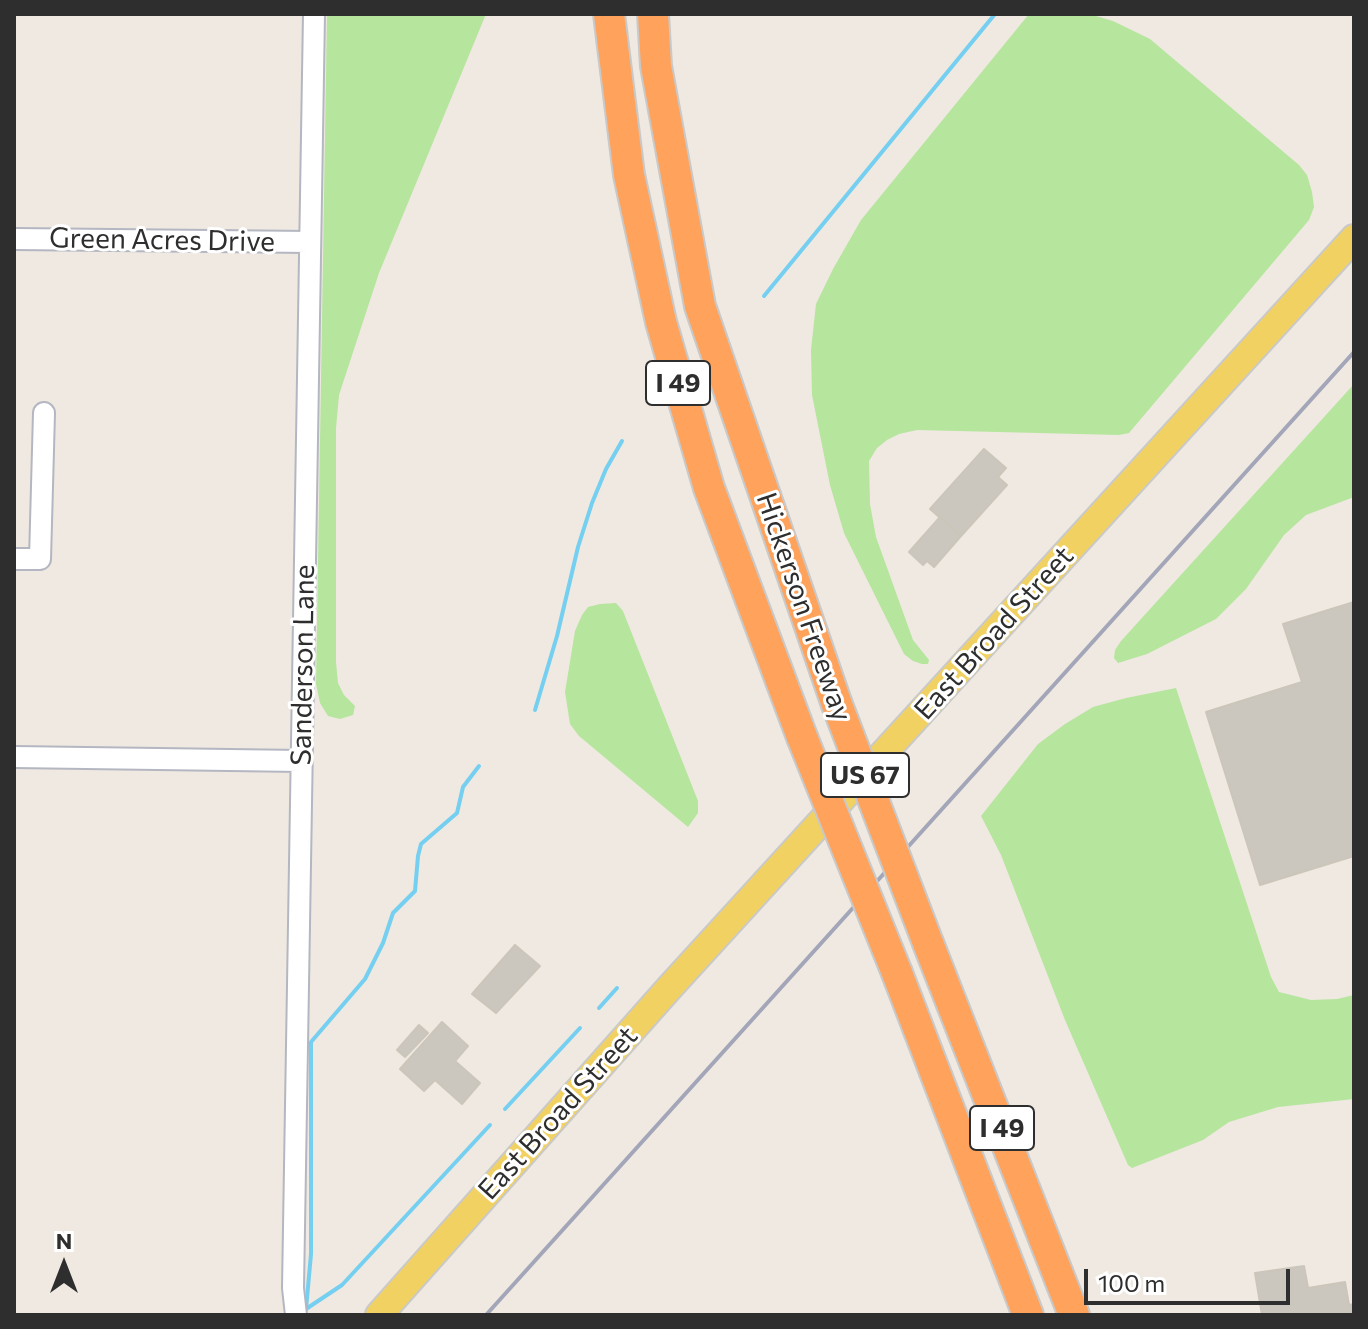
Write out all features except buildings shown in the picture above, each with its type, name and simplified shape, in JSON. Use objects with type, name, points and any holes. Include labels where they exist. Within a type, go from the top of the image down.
[{"type":"highway","name":"Hickerson Freeway","points":[[609,14],[629,175],[661,322],[709,488],[802,737],[897,973],[1028,1315]]},
{"type":"highway","name":"Hickerson Freeway","points":[[653,14],[656,66],[700,306],[836,702],[1074,1315]]},
{"type":"highway","points":[[978,1188],[1020,1315]]},
{"type":"main road","name":"East Broad Street","points":[[379,1315],[671,986],[1354,238]]},
{"type":"street","name":"Sanderson Lane","points":[[296,1315],[293,1288],[314,14]]},
{"type":"street","name":"Green Acres Drive","points":[[14,239],[310,242]]},
{"type":"street","points":[[14,559],[40,559],[44,413]]},
{"type":"street","points":[[14,757],[301,761]]},
{"type":"green space","points":[[327,14],[486,14],[379,273],[339,395],[336,428],[336,662],[338,683],[355,706],[353,715],[340,719],[328,716],[320,703],[316,684]]},
{"type":"green space","points":[[1029,14],[1089,14],[1113,21],[1150,39],[1299,165],[1307,175],[1314,207],[1309,220],[1129,433],[917,430],[899,434],[877,448],[869,461],[870,504],[876,537],[913,640],[929,660],[928,664],[922,664],[904,654],[844,533],[830,485],[812,395],[811,350],[816,304],[861,220]]},
{"type":"green space","points":[[1354,384],[1354,497],[1306,515],[1284,535],[1246,589],[1216,619],[1147,654],[1118,663],[1114,658],[1115,650],[1121,641]]},
{"type":"green space","points":[[616,603],[623,611],[698,801],[698,813],[688,827],[579,736],[570,724],[565,692],[575,631],[588,607]]},
{"type":"green space","points":[[1176,688],[1271,977],[1279,992],[1311,1000],[1354,995],[1354,1099],[1278,1107],[1229,1122],[1203,1140],[1132,1168],[1128,1165],[1065,1020],[1001,855],[981,816],[1038,744],[1065,724],[1093,707]]},
{"type":"waterway","points":[[764,296],[995,14]]},
{"type":"waterway","points":[[535,710],[592,503],[622,441]]},
{"type":"waterway","points":[[306,1309],[311,1254],[311,1042],[365,979],[383,943],[393,913],[415,891],[421,844],[457,813],[463,787],[479,766]]},
{"type":"waterway","points":[[599,1008],[617,988]]},
{"type":"waterway","points":[[505,1109],[580,1028]]},
{"type":"waterway","points":[[306,1309],[342,1285],[490,1125]]},
{"type":"railway","points":[[486,1315],[1354,352]]}]
